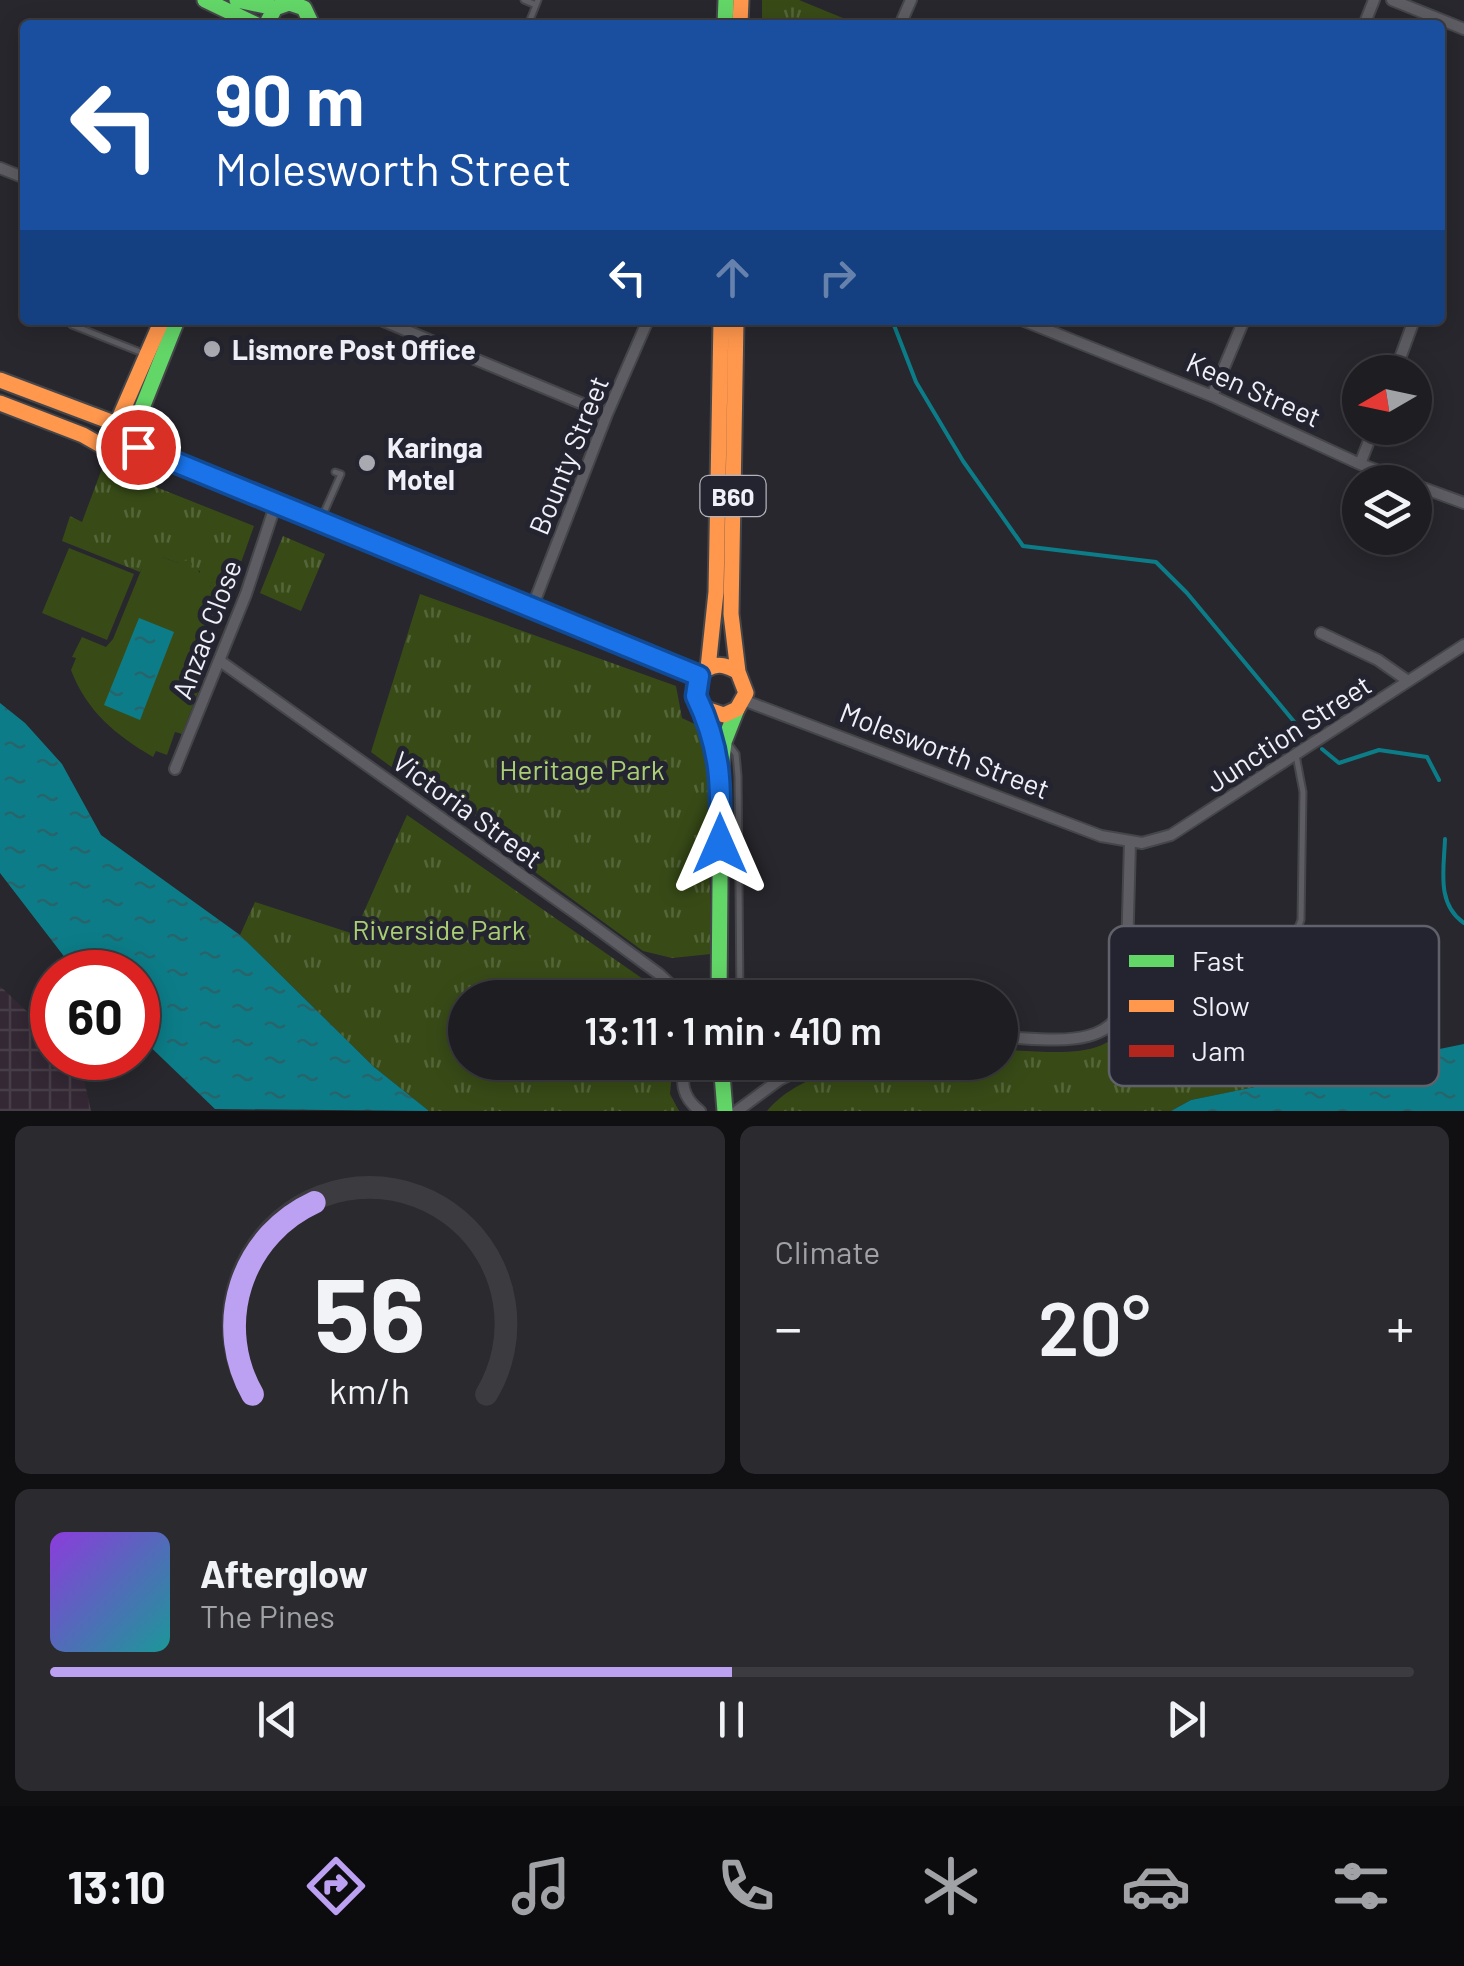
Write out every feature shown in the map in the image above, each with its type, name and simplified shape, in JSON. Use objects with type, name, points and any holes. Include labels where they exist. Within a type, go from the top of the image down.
[{"type":"street","points":[[205,0],[247,20]]},
{"type":"street","points":[[237,0],[275,8],[298,2]]},
{"type":"street","points":[[1392,0],[1442,20]]},
{"type":"street","points":[[269,20],[275,8]]},
{"type":"street","points":[[108,448],[106,432],[116,422],[160,325]]},
{"type":"street","points":[[138,447],[138,429],[148,390],[176,325]]},
{"type":"street","points":[[392,325],[607,414]]},
{"type":"street","name":"Bounty Street","points":[[532,608],[646,325]]},
{"type":"street","name":"B60","points":[[720,325],[716,592],[704,672],[696,696],[704,708],[721,767]]},
{"type":"street","name":"B60","points":[[719,980],[721,767],[724,742],[745,685],[738,672],[731,614],[736,325]]},
{"type":"street","name":"Keen Street","points":[[1034,325],[1212,396],[1360,464]]},
{"type":"street","points":[[1212,396],[1242,325]]},
{"type":"street","points":[[1401,355],[1412,325]]},
{"type":"street","points":[[0,380],[116,422],[129,422],[138,429]]},
{"type":"street","points":[[0,402],[83,435],[123,456],[138,447]]},
{"type":"street","points":[[1360,464],[1367,445]]},
{"type":"street","points":[[138,447],[532,608],[704,672],[720,664],[738,672]]},
{"type":"street","name":"Keen Street","points":[[1432,491],[1464,503]]},
{"type":"street","name":"Anzac Close","points":[[175,770],[220,661],[276,504]]},
{"type":"street","points":[[1321,632],[1378,660],[1408,681]]},
{"type":"street","name":"Junction Street","points":[[1130,842],[1153,842],[1171,836],[1464,645]]},
{"type":"street","name":"Victoria Street","points":[[220,661],[588,922],[662,980]]},
{"type":"street","points":[[704,708],[724,715],[740,704]]},
{"type":"street","name":"Molesworth Street","points":[[740,704],[1102,836],[1130,842]]},
{"type":"street","points":[[1128,926],[1130,842]]},
{"type":"street","points":[[1018,1036],[1083,1038],[1109,1026]]},
{"type":"street","points":[[684,1080],[689,1102],[700,1111]]},
{"type":"street","points":[[722,1080],[725,1111]]},
{"type":"street","points":[[737,1111],[779,1080]]},
{"type":"lane","points":[[524,0],[537,2]]},
{"type":"lane","points":[[77,325],[147,356]]},
{"type":"lane","points":[[320,521],[341,474],[335,472]]},
{"type":"lane","points":[[724,742],[734,746],[738,776],[740,980]]},
{"type":"lane","points":[[1296,755],[1303,792],[1298,926]]},
{"type":"shaded area","points":[[0,986],[30,1014],[30,1080],[84,1080],[91,1111],[0,1111]]},
{"type":"green space","points":[[762,0],[799,0],[848,20],[762,20]]},
{"type":"green space","points":[[103,466],[254,526],[233,585],[225,582],[228,573],[222,570],[218,579],[213,578],[210,588],[202,585],[198,580],[200,571],[191,569],[192,563],[181,559],[178,563],[162,557],[158,569],[145,563],[140,572],[62,541],[70,516],[82,522]]},
{"type":"green space","points":[[283,536],[325,554],[301,611],[260,593]]},
{"type":"green space","points":[[69,548],[134,574],[107,640],[42,613]]},
{"type":"green space","points":[[162,557],[193,563],[210,588],[213,577],[222,570],[228,572],[226,581],[233,585],[195,678],[202,682],[182,734],[175,732],[167,755],[156,751],[153,757],[104,721],[85,698],[71,670],[76,658],[72,657],[82,637],[106,647],[113,639],[144,563]]},
{"type":"green space","name":"Heritage Park","points":[[420,594],[676,686],[682,718],[707,730],[711,954],[672,958],[643,951],[371,752]]},
{"type":"green space","name":"Riverside Park","points":[[407,815],[645,980],[448,980],[448,1080],[671,1080],[670,1094],[679,1111],[429,1111],[374,1067],[240,935],[255,902],[354,934]]},
{"type":"green space","points":[[1109,1041],[1109,1086],[1255,1087],[1191,1100],[1171,1111],[767,1111],[811,1080],[1018,1080],[1018,1051],[1090,1049]]},
{"type":"water","points":[[139,618],[174,632],[140,720],[104,705]]},
{"type":"water","points":[[0,703],[25,723],[62,764],[101,835],[240,935],[374,1067],[429,1111],[215,1109],[160,1056],[160,950],[59,950],[0,873]]},
{"type":"water","points":[[1464,1044],[1464,1111],[1171,1111],[1191,1100],[1259,1086],[1439,1086],[1439,1049]]},
{"type":"waterway","points":[[894,325],[916,382],[963,461],[1023,546],[1156,562],[1187,593],[1306,736]]},
{"type":"waterway","points":[[1322,749],[1339,763],[1379,750],[1427,757],[1439,780]]},
{"type":"waterway","points":[[1445,839],[1445,896],[1464,923]]},
{"type":"traffic: fast","points":[[205,0],[247,20]]},
{"type":"traffic: fast","points":[[237,0],[275,8]]},
{"type":"traffic: fast","points":[[725,20],[726,0]]},
{"type":"traffic: fast","points":[[269,20],[275,8],[289,3],[304,8],[310,20]]},
{"type":"traffic: fast","points":[[138,447],[142,408],[175,325]]},
{"type":"traffic: fast","points":[[719,980],[721,767],[724,742],[737,709]]},
{"type":"traffic: fast","points":[[722,1080],[725,1111]]},
{"type":"traffic: slow","points":[[740,20],[741,0]]},
{"type":"traffic: slow","points":[[118,421],[160,325]]},
{"type":"traffic: slow","points":[[708,668],[716,592],[721,325]]},
{"type":"traffic: slow","points":[[736,325],[731,614],[738,672]]},
{"type":"traffic: slow","points":[[0,380],[114,423]]},
{"type":"traffic: slow","points":[[0,403],[83,435],[118,455],[138,447]]},
{"type":"traffic: slow","points":[[703,708],[724,715],[737,709],[746,693],[738,672],[723,666],[711,667],[701,676],[698,687],[702,713],[719,762]]},
{"type":"traffic: jam","points":[[138,447],[699,677]]},
{"type":"place","name":"Lismore Post Office","points":[[212,349]]},
{"type":"place","name":"Karinga Motel","points":[[367,463]]},
{"type":"route","points":[[138,447],[699,676],[696,696],[704,708],[721,767],[720,844]]}]
